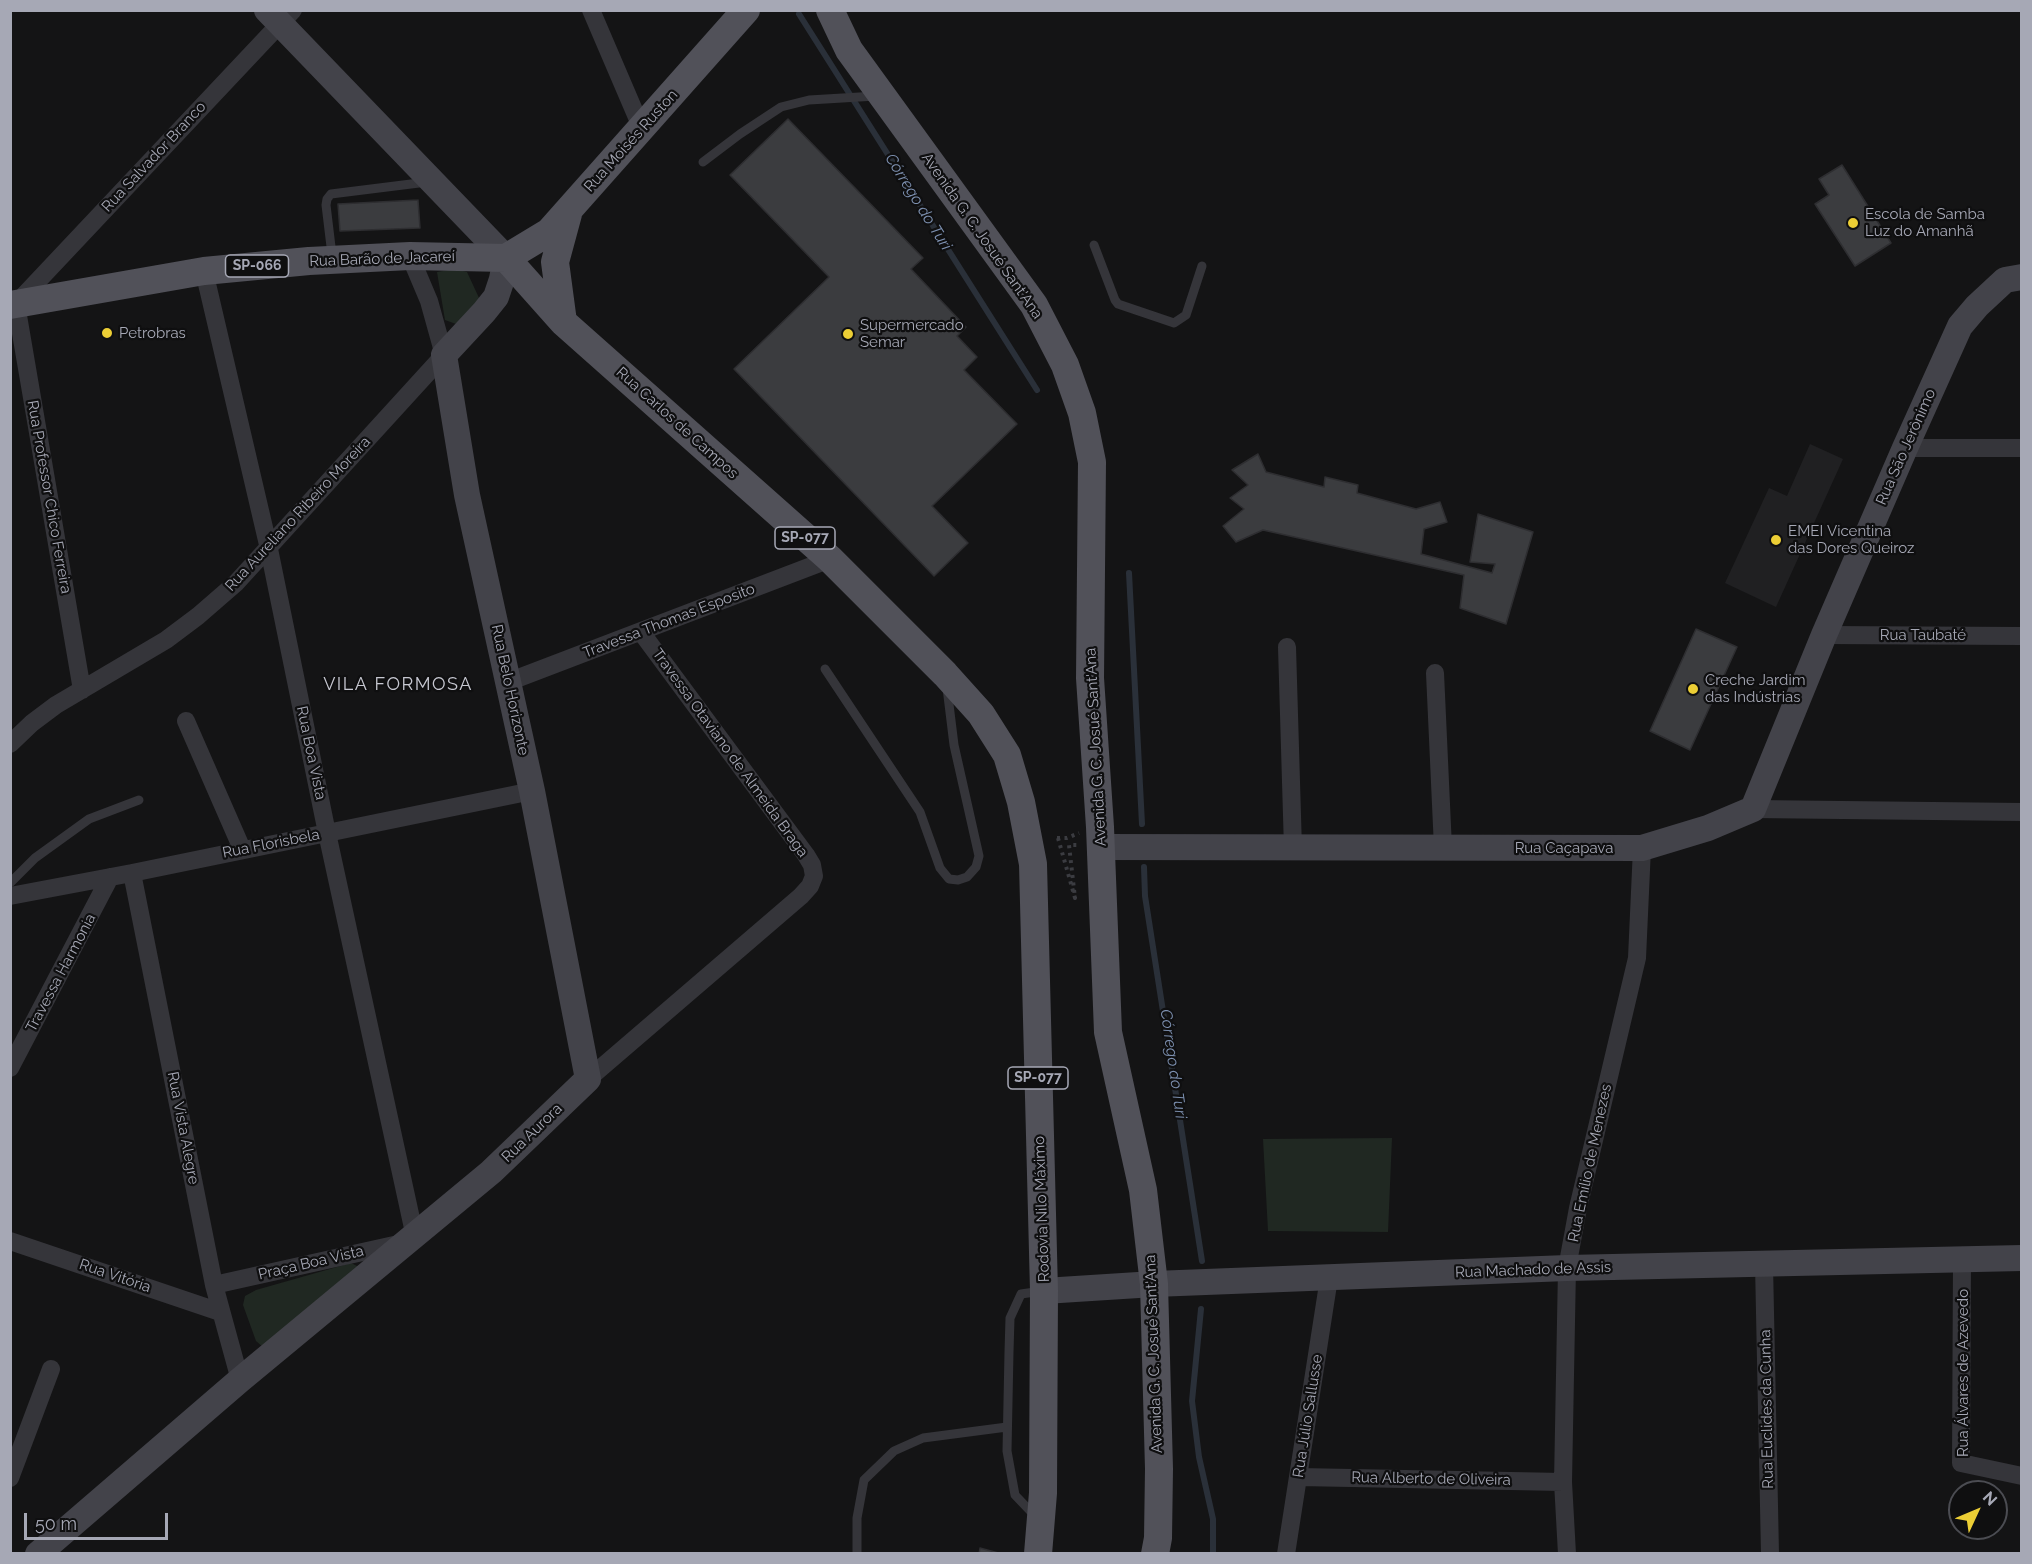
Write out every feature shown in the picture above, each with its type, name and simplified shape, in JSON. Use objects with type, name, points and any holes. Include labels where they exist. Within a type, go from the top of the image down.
[{"type":"main road","name":"Avenida G. C. Josué Sant'Ana","points":[[830,10],[869,96],[1034,305],[1065,365],[1082,413],[1092,462],[1090,678],[1094,839],[1108,1032],[1143,1190],[1154,1284],[1159,1469],[1158,1538],[1155,1554]]},
{"type":"main road","points":[[845,10],[849,50]]},
{"type":"main road","name":"Rua Moisés Ruston","points":[[506,258],[549,232],[745,11]]},
{"type":"main road","points":[[563,322],[555,262],[569,210]]},
{"type":"main road","name":"Rua Barão de Jacareí","points":[[13,305],[204,271],[410,256],[506,258]]},
{"type":"main road","name":"Rua Carlos de Campos","points":[[506,258],[563,322],[830,559],[945,674],[981,714],[1007,755],[1021,802],[1031,852]]},
{"type":"main road","name":"Rodovia Nilo Máximo","points":[[1031,852],[1044,1291],[1043,1492],[1038,1554]]},
{"type":"street","points":[[591,10],[642,129]]},
{"type":"street","name":"Rua Carlos de Campos","points":[[280,15],[432,182],[506,258]]},
{"type":"street","name":"Rua Salvador Branco","points":[[13,305],[280,15]]},
{"type":"street","name":"Rua Belo Horizonte","points":[[410,256],[429,301],[444,355],[467,495],[532,791],[588,1079]]},
{"type":"street","name":"Rua Aureliano Ribeiro Moreira","points":[[10,744],[32,723],[166,640],[236,583],[484,312],[496,297],[506,258]]},
{"type":"street","name":"Rua Boa Vista","points":[[204,271],[269,549],[411,1239]]},
{"type":"street","name":"Rua São Jerônimo","points":[[1753,809],[1824,635],[1960,326],[1977,306],[2005,280],[2022,277]]},
{"type":"street","name":"Rua Professor Chico Ferreira","points":[[13,305],[82,690]]},
{"type":"street","points":[[1905,448],[2022,448]]},
{"type":"street","name":"Travessa Thomas Esposito","points":[[508,682],[830,559]]},
{"type":"street","name":"Travessa Otaviano de Almeida Braga","points":[[641,632],[806,855],[812,865],[814,876]]},
{"type":"street","name":"Rua Taubaté","points":[[1824,635],[2022,636]]},
{"type":"street","points":[[1287,647],[1293,849]]},
{"type":"street","points":[[1435,673],[1443,848]]},
{"type":"street","points":[[186,721],[242,849]]},
{"type":"street","name":"Rua Florisbela","points":[[10,896],[532,791]]},
{"type":"street","name":"Rua Caçapava","points":[[1094,839],[1293,849],[1642,848],[1708,828],[1753,809],[2022,812]]},
{"type":"street","name":"Rua Emílio de Menezes","points":[[1567,1554],[1563,1482],[1567,1268],[1578,1208],[1637,958],[1642,848]]},
{"type":"street","name":"Rua Vista Alegre","points":[[132,873],[214,1285],[240,1380]]},
{"type":"street","name":"Rua Aurora","points":[[38,1554],[240,1380],[490,1172],[588,1079],[801,896],[810,886],[814,876]]},
{"type":"street","name":"Travessa Harmonia","points":[[10,1068],[110,877]]},
{"type":"street","name":"Praça Boa Vista","points":[[214,1285],[411,1239]]},
{"type":"street","name":"Rua Vitória","points":[[10,1241],[220,1312]]},
{"type":"street","name":"Rua Machado de Assis","points":[[1044,1291],[1154,1284],[1567,1268],[2022,1258]]},
{"type":"street","name":"Rua Álvares de Azevedo","points":[[1962,1259],[1961,1463],[2022,1476]]},
{"type":"street","name":"Rua Euclides da Cunha","points":[[1764,1264],[1770,1554]]},
{"type":"street","name":"Rua Júlio Sallusse","points":[[1286,1554],[1329,1278]]},
{"type":"street","points":[[10,1478],[51,1369]]},
{"type":"street","name":"Rua Alberto de Oliveira","points":[[1299,1477],[1563,1482]]},
{"type":"lane","points":[[703,162],[781,107],[809,100],[869,96]]},
{"type":"lane","points":[[332,260],[326,205],[331,194],[432,182]]},
{"type":"lane","points":[[1094,246],[1118,304],[1174,323],[1186,315],[1203,266]]},
{"type":"lane","points":[[825,669],[920,812],[940,868],[949,879],[958,880],[967,877],[976,867],[979,856],[954,745],[945,674]]},
{"type":"lane","points":[[10,883],[35,858],[89,819],[139,800]]},
{"type":"lane","points":[[1041,1522],[1015,1495],[1007,1451],[1007,1427],[1010,1318],[1021,1294],[1044,1291]]},
{"type":"lane","points":[[857,1554],[857,1518],[864,1480],[894,1451],[923,1438],[1007,1427]]},
{"type":"path","points":[[1031,852],[1067,838],[1094,839]]},
{"type":"shaded area","points":[[454,269],[467,272],[480,300],[456,324],[445,320],[437,272]]},
{"type":"shaded area","name":"EMEI Vicentina das Dores Queiroz","points":[[1810,444],[1843,459],[1776,607],[1725,583],[1769,488],[1787,496]]},
{"type":"shaded area","points":[[1392,1138],[1388,1232],[1268,1231],[1263,1139]]},
{"type":"shaded area","points":[[351,1263],[357,1266],[357,1272],[264,1348],[256,1341],[243,1305],[245,1296],[256,1290]]},
{"type":"building","points":[[788,119],[923,258],[911,269],[966,327],[957,336],[977,357],[964,370],[1017,424],[932,506],[968,543],[934,576],[734,369],[829,277],[730,175]]},
{"type":"building","name":"Escola de Samba Luz do Amanhã","points":[[1842,165],[1891,243],[1855,266],[1815,204],[1829,195],[1819,179]]},
{"type":"building","points":[[418,200],[420,228],[340,231],[338,204]]},
{"type":"building","points":[[1258,454],[1266,472],[1324,487],[1325,477],[1358,485],[1357,493],[1416,509],[1440,502],[1447,522],[1424,529],[1421,554],[1492,573],[1495,564],[1470,562],[1478,514],[1533,532],[1506,624],[1460,608],[1464,575],[1263,530],[1236,542],[1223,526],[1244,509],[1230,498],[1248,485],[1232,470]]},
{"type":"building","name":"Creche Jardim das Indústrias","points":[[1696,629],[1737,647],[1690,750],[1650,731]]},
{"type":"building","points":[[980,1548],[1002,1554],[979,1554]]},
{"type":"waterway","name":"Córrego do Turi","points":[[799,14],[1037,390]]},
{"type":"waterway","name":"Córrego do Turi","points":[[1129,573],[1142,824]]},
{"type":"waterway","name":"Córrego do Turi","points":[[1144,867],[1145,896],[1202,1261]]},
{"type":"waterway","name":"Córrego do Turi","points":[[1201,1309],[1192,1401],[1199,1457],[1213,1519],[1213,1554]]},
{"type":"place","name":"Escola de Samba Luz do Amanhã","points":[[1853,223]]},
{"type":"place","name":"Petrobras","points":[[107,333]]},
{"type":"place","name":"Supermercado Semar","points":[[848,334]]},
{"type":"place","name":"EMEI Vicentina das Dores Queiroz","points":[[1776,540]]},
{"type":"place","name":"Creche Jardim das Indústrias","points":[[1693,689]]},
{"type":"district","name":"VILA FORMOSA","points":[[398,685]]}]
